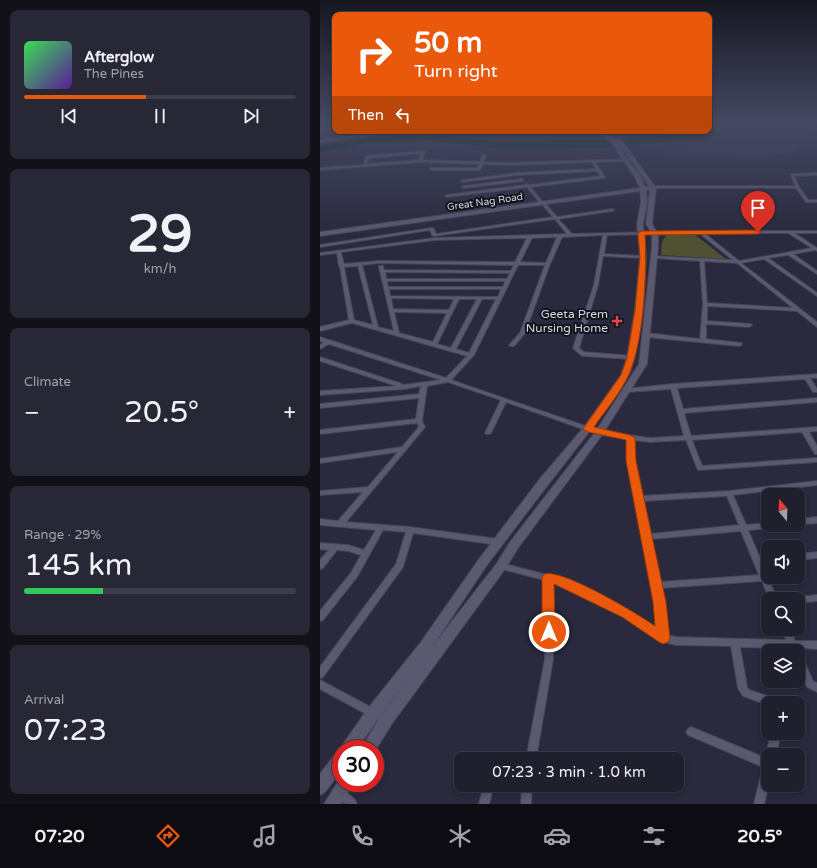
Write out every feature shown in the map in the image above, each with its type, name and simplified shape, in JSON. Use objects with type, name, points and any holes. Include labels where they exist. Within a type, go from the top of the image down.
[{"type":"street","points":[[320,169],[365,164],[420,161],[509,164],[617,161]]},
{"type":"street","points":[[374,740],[386,720],[501,566],[593,431],[625,375],[631,358],[639,310],[643,257],[640,224],[644,202],[643,187],[625,161]]},
{"type":"street","points":[[354,740],[374,712],[426,646],[498,542],[543,483],[593,431],[627,390],[644,359],[654,257],[655,234],[649,224],[653,186],[633,161]]},
{"type":"street","points":[[447,196],[602,177],[593,162]]},
{"type":"street","points":[[479,169],[481,163]]},
{"type":"street","points":[[509,164],[571,236]]},
{"type":"street","points":[[432,169],[479,169]]},
{"type":"street","points":[[479,169],[486,178]]},
{"type":"street","points":[[457,170],[463,181],[463,194]]},
{"type":"street","points":[[463,181],[517,174],[598,170]]},
{"type":"street","points":[[562,172],[572,181]]},
{"type":"street","points":[[817,174],[792,175],[797,187],[808,201],[817,201]]},
{"type":"street","points":[[464,187],[522,180]]},
{"type":"street","points":[[653,186],[797,187]]},
{"type":"street","name":"Great Nag Road","points":[[320,234],[653,186]]},
{"type":"street","name":"Great Nag Road","points":[[320,230],[542,202]]},
{"type":"street","points":[[320,254],[612,210]]},
{"type":"street","points":[[320,246],[432,229],[434,237]]},
{"type":"street","points":[[700,232],[817,325]]},
{"type":"street","points":[[434,237],[571,236],[700,232],[817,232]]},
{"type":"street","points":[[788,232],[817,250]]},
{"type":"street","points":[[605,234],[596,285],[576,348],[583,354],[631,358]]},
{"type":"street","points":[[320,393],[447,381],[471,355],[530,236]]},
{"type":"street","points":[[512,345],[522,333],[560,236]]},
{"type":"street","points":[[654,257],[738,262],[817,250]]},
{"type":"street","points":[[339,251],[352,321]]},
{"type":"street","points":[[790,254],[817,273]]},
{"type":"street","points":[[602,255],[643,257]]},
{"type":"street","points":[[766,258],[817,295]]},
{"type":"street","points":[[702,260],[705,304],[703,340]]},
{"type":"street","points":[[341,266],[379,262],[548,264]]},
{"type":"street","points":[[379,262],[389,297],[397,334]]},
{"type":"street","points":[[360,264],[376,328]]},
{"type":"street","points":[[382,271],[513,272]]},
{"type":"street","points":[[384,280],[509,280]]},
{"type":"street","points":[[386,288],[505,288]]},
{"type":"street","points":[[389,297],[500,298]]},
{"type":"street","points":[[434,344],[458,297]]},
{"type":"street","points":[[453,350],[480,298]]},
{"type":"street","points":[[705,304],[799,310]]},
{"type":"street","points":[[392,310],[450,312]]},
{"type":"street","points":[[320,329],[352,321],[471,355]]},
{"type":"street","points":[[704,322],[749,325]]},
{"type":"street","points":[[646,335],[739,344]]},
{"type":"street","points":[[320,339],[593,431],[630,438],[650,440],[805,431],[817,429]]},
{"type":"street","points":[[320,347],[328,342]]},
{"type":"street","points":[[320,359],[404,386]]},
{"type":"street","points":[[627,390],[807,378],[817,376]]},
{"type":"street","points":[[807,378],[816,392]]},
{"type":"street","points":[[340,524],[422,427],[419,421],[424,384]]},
{"type":"street","points":[[673,386],[700,468],[817,460]]},
{"type":"street","points":[[320,406],[422,396]]},
{"type":"street","points":[[488,433],[504,400]]},
{"type":"street","points":[[681,411],[817,400]]},
{"type":"street","points":[[320,432],[419,421]]},
{"type":"street","points":[[805,431],[816,449]]},
{"type":"street","points":[[630,438],[631,461],[656,585],[663,638]]},
{"type":"street","points":[[320,461],[404,449]]},
{"type":"street","points":[[639,499],[729,493],[817,483]]},
{"type":"street","points":[[320,493],[370,489]]},
{"type":"street","points":[[729,493],[761,570]]},
{"type":"street","points":[[805,521],[817,520]]},
{"type":"street","points":[[320,522],[410,530],[498,542]]},
{"type":"street","points":[[646,537],[761,526]]},
{"type":"street","points":[[320,617],[354,575],[381,528]]},
{"type":"street","points":[[320,674],[400,565],[410,530]]},
{"type":"street","points":[[320,546],[348,548],[366,554]]},
{"type":"street","points":[[320,566],[335,547]]},
{"type":"street","points":[[805,556],[817,555]]},
{"type":"street","points":[[757,561],[761,561]]},
{"type":"street","points":[[501,566],[564,582],[626,614],[663,638],[676,641],[761,645]]},
{"type":"street","points":[[532,752],[549,659],[548,578]]},
{"type":"street","points":[[656,585],[761,578]]},
{"type":"street","points":[[805,599],[817,598]]},
{"type":"street","points":[[735,643],[743,688],[746,693],[761,698]]},
{"type":"street","points":[[805,647],[817,645]]},
{"type":"street","points":[[805,673],[810,684],[817,688]]},
{"type":"street","points":[[320,684],[374,712],[386,720]]},
{"type":"street","points":[[691,732],[761,762]]},
{"type":"street","points":[[320,787],[332,770]]},
{"type":"street","points":[[484,804],[487,792]]},
{"type":"street","points":[[526,804],[527,792]]},
{"type":"street","points":[[758,804],[761,792]]},
{"type":"street","points":[[339,794],[352,804]]},
{"type":"green space","points":[[674,233],[693,233],[726,259],[661,255],[664,238]]},
{"type":"place","name":"Geeta Prem Nursing Home","points":[[617,321]]},
{"type":"route","points":[[549,632],[548,578],[564,582],[626,614],[663,638],[659,602],[631,461],[630,438],[599,433],[588,429],[625,375],[631,358],[639,310],[643,257],[642,233],[758,232]]}]
